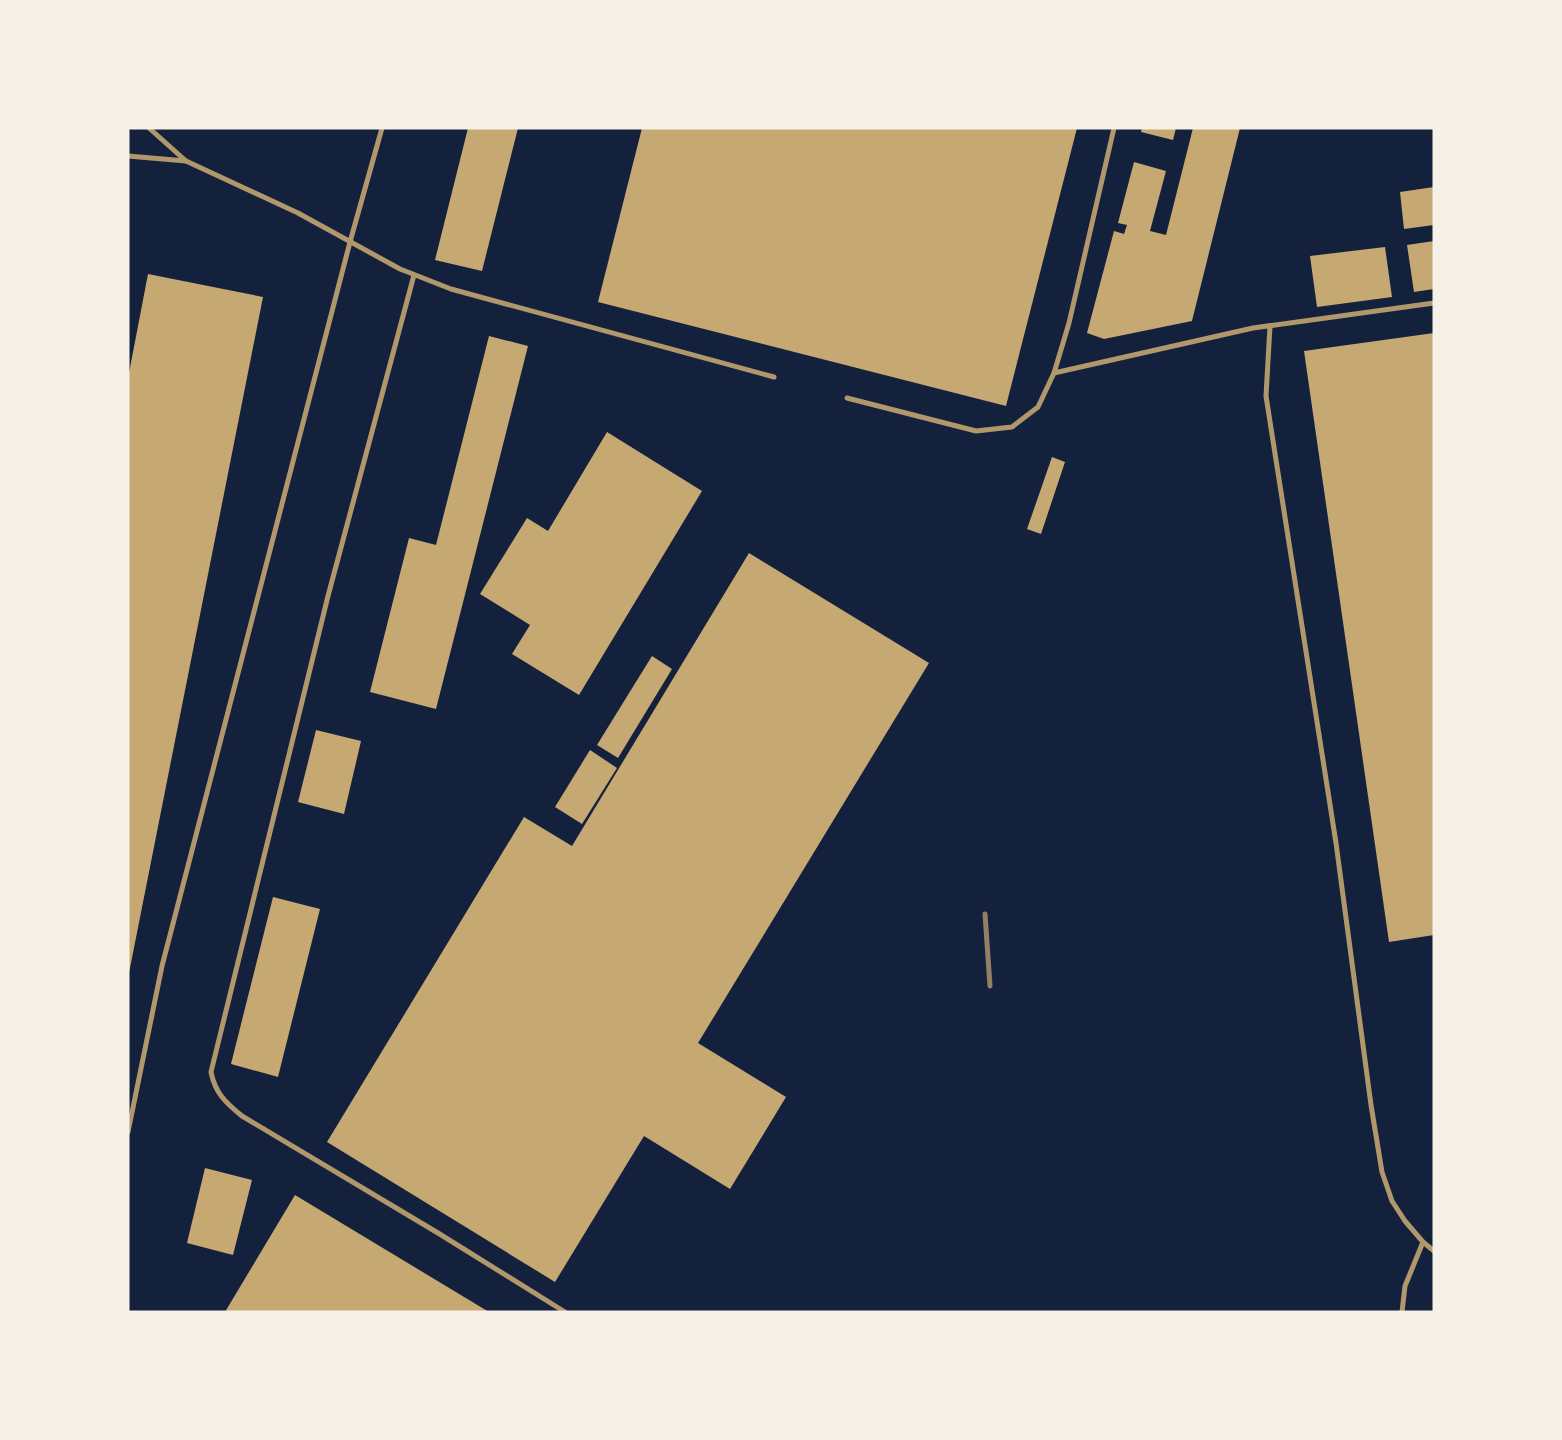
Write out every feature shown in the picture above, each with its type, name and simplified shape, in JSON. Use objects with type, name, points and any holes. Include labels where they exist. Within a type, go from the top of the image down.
[{"type":"lane","points":[[149,128],[186,161],[298,213],[414,275],[486,299],[774,377]]},
{"type":"lane","points":[[128,1132],[162,966],[382,128]]},
{"type":"lane","points":[[847,398],[976,431],[1012,428],[1038,407],[1055,373],[1069,323],[1114,128]]},
{"type":"lane","points":[[128,156],[186,161]]},
{"type":"lane","points":[[414,275],[324,610],[211,1072],[214,1087],[223,1100],[242,1116],[565,1312]]},
{"type":"lane","points":[[1055,373],[1159,351],[1225,333],[1434,303]]},
{"type":"lane","points":[[1270,326],[1266,396],[1336,843],[1382,1172],[1392,1201],[1423,1242],[1434,1251]]},
{"type":"lane","points":[[1402,1312],[1405,1286],[1423,1242]]},
{"type":"building","points":[[468,128],[518,128],[482,271],[435,260]]},
{"type":"building","points":[[642,128],[1077,128],[1006,406],[598,302]]},
{"type":"building","points":[[1142,128],[1176,128],[1173,140],[1141,132]]},
{"type":"building","points":[[1193,128],[1240,128],[1192,321],[1104,339],[1087,333],[1114,231],[1124,234],[1127,225],[1118,223],[1134,162],[1166,171],[1150,231],[1166,235]]},
{"type":"building","points":[[1434,187],[1434,225],[1404,229],[1400,192]]},
{"type":"building","points":[[1434,241],[1434,289],[1414,292],[1407,245]]},
{"type":"building","points":[[1385,247],[1392,297],[1317,307],[1310,256]]},
{"type":"building","points":[[148,274],[263,297],[129,973],[128,378]]},
{"type":"building","points":[[1434,333],[1434,935],[1389,942],[1304,351]]},
{"type":"building","points":[[489,336],[528,346],[436,709],[370,692],[409,538],[436,545]]},
{"type":"building","points":[[607,432],[702,491],[579,695],[512,654],[530,625],[480,594],[527,518],[548,531]]},
{"type":"building","points":[[1052,457],[1065,462],[1041,534],[1027,529]]},
{"type":"building","points":[[749,553],[929,663],[698,1043],[786,1097],[730,1189],[644,1136],[555,1282],[327,1142],[524,817],[572,846]]},
{"type":"building","points":[[652,656],[672,669],[618,758],[597,745]]},
{"type":"building","points":[[316,730],[361,741],[344,814],[298,802]]},
{"type":"building","points":[[590,750],[617,768],[582,824],[555,807]]},
{"type":"building","points":[[273,897],[320,909],[278,1077],[231,1064]]},
{"type":"building","points":[[205,1168],[252,1180],[233,1255],[187,1243]]},
{"type":"building","points":[[295,1195],[489,1312],[225,1312]]},
{"type":"railway","points":[[985,914],[990,986]]}]
